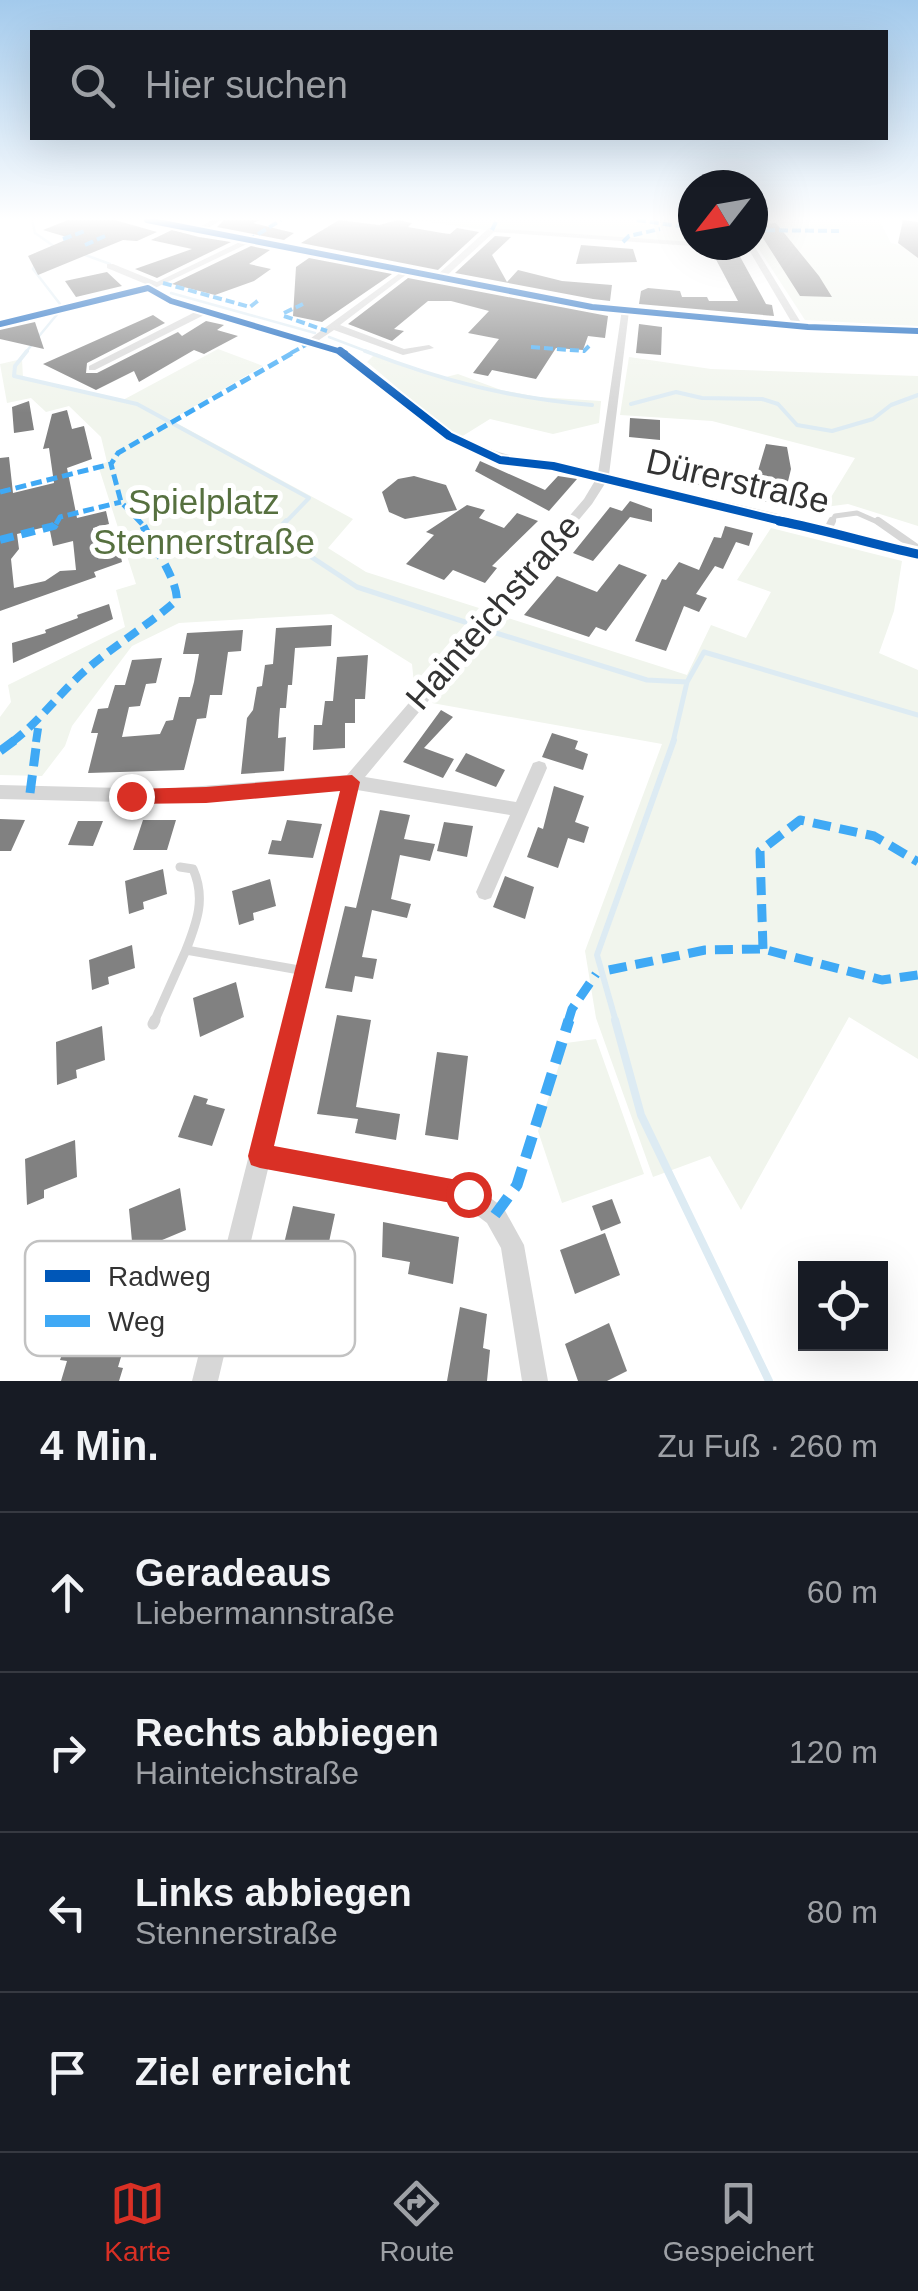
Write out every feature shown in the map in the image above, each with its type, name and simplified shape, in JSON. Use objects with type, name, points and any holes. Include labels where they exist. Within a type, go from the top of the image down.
[{"type":"street","points":[[149,284],[171,301],[313,341],[388,284]]},
{"type":"street","points":[[0,324],[155,284]]},
{"type":"street","points":[[475,284],[625,311],[798,326],[918,331]]},
{"type":"street","points":[[774,284],[798,326]]},
{"type":"street","points":[[92,368],[204,310]]},
{"type":"street","name":"Hainteichstraße","points":[[239,1241],[352,782],[588,501],[602,478],[625,311]]},
{"type":"street","points":[[333,326],[403,352],[429,348]]},
{"type":"street","name":"Dürerstraße","points":[[439,428],[460,443],[500,460],[602,478],[782,522],[828,529],[862,542],[918,552]]},
{"type":"street","points":[[486,892],[539,768]]},
{"type":"street","points":[[0,792],[162,796],[352,782],[521,810]]},
{"type":"street","points":[[260,1156],[468,1194],[495,1215],[512,1246],[536,1381]]},
{"type":"street","name":"Hainteichstraße","points":[[205,1381],[211,1356]]},
{"type":"lane","points":[[828,529],[835,516],[853,512],[872,518],[918,552]]},
{"type":"lane","points":[[153,1024],[186,950],[202,902],[193,869],[180,867]]},
{"type":"lane","points":[[186,950],[305,971]]},
{"type":"green space","points":[[782,284],[918,284],[918,326],[805,320]]},
{"type":"green space","name":"Spielplatz Stennerstraße","points":[[218,349],[263,366],[171,420],[353,519],[328,548],[366,572],[479,608],[414,684],[412,664],[332,614],[179,623],[132,646],[72,726],[65,746],[42,776],[0,775],[0,717],[11,702],[8,685],[125,627],[116,590],[136,584],[98,465],[107,462],[101,437],[69,406],[46,412],[31,398],[7,403],[0,364],[22,359],[23,378],[123,400]]},
{"type":"green space","points":[[376,353],[424,372],[446,377],[458,374],[501,390],[601,401],[599,423],[553,434],[490,419],[461,437],[367,362]]},
{"type":"green space","points":[[629,357],[711,369],[918,376],[918,526],[848,504],[825,507],[855,458],[712,421],[620,415]]},
{"type":"green space","points":[[771,528],[902,561],[894,611],[879,653],[918,670],[918,1059],[849,1017],[741,1210],[710,1156],[653,1177],[596,1018],[585,951],[662,744],[432,703],[505,617],[687,675],[711,625],[746,638],[771,592],[737,580]]},
{"type":"green space","points":[[596,1039],[644,1174],[562,1203],[538,1131],[566,1043]]},
{"type":"building","points":[[67,284],[122,286],[76,297]]},
{"type":"building","points":[[174,284],[244,284],[215,295]]},
{"type":"building","points":[[295,284],[377,284],[322,322],[293,316]]},
{"type":"building","points":[[400,284],[442,284],[608,316],[605,338],[588,336],[583,350],[556,348],[536,379],[492,370],[488,376],[473,373],[499,339],[468,333],[489,311],[451,301],[428,301],[394,329],[404,331],[392,341],[348,324]]},
{"type":"building","points":[[516,284],[612,285],[610,301]]},
{"type":"building","points":[[729,284],[755,284],[766,304],[772,305],[774,316],[639,304],[641,291],[648,288],[680,291],[682,297],[707,297],[709,301],[738,301]]},
{"type":"building","points":[[793,284],[824,284],[832,297],[800,296]]},
{"type":"building","points":[[153,315],[165,323],[87,363],[86,373],[97,373],[178,332],[182,336],[206,321],[224,325],[217,330],[238,336],[204,354],[194,350],[139,382],[134,371],[96,390],[43,364]]},
{"type":"building","points":[[35,322],[44,349],[0,339],[0,330]]},
{"type":"building","points":[[639,324],[662,327],[661,355],[636,353]]},
{"type":"building","points":[[29,401],[34,430],[14,433],[12,407]]},
{"type":"building","points":[[67,410],[72,429],[84,426],[92,459],[67,468],[77,518],[106,511],[109,524],[93,528],[98,553],[119,548],[122,562],[94,572],[96,577],[0,611],[0,458],[9,457],[13,493],[54,483],[49,448],[43,449],[52,414]],"holes":[[[49,526],[53,546],[73,541],[76,570],[60,571],[45,581],[14,588],[11,559],[19,549],[17,534]]]},
{"type":"building","points":[[630,418],[660,420],[660,440],[629,437]]},
{"type":"building","points":[[766,444],[787,447],[791,469],[782,506],[737,494],[742,478],[755,481]]},
{"type":"building","points":[[480,461],[545,490],[558,476],[577,479],[549,511],[475,471]]},
{"type":"building","points":[[685,465],[720,473],[714,488],[679,481]]},
{"type":"building","points":[[414,476],[446,485],[457,510],[405,519],[389,512],[382,492],[398,479]]},
{"type":"building","points":[[630,501],[652,509],[652,522],[630,517],[593,561],[573,553],[610,507],[622,511]]},
{"type":"building","points":[[467,505],[485,510],[479,518],[504,528],[517,513],[538,521],[492,566],[497,568],[485,583],[453,570],[444,580],[406,564],[434,535],[426,532]]},
{"type":"building","points":[[725,526],[753,533],[749,546],[736,542],[723,569],[715,566],[696,594],[707,598],[699,612],[684,606],[666,651],[635,641],[662,579],[666,580],[679,562],[699,570],[714,537],[721,538]]},
{"type":"building","points":[[619,564],[647,575],[606,631],[596,627],[589,637],[524,615],[557,576],[597,592]]},
{"type":"building","points":[[109,604],[113,619],[13,663],[12,643],[46,633],[45,630],[78,618],[77,615]]},
{"type":"building","points":[[332,625],[331,646],[295,648],[292,685],[288,685],[286,708],[280,708],[278,738],[286,737],[284,771],[241,774],[247,718],[253,710],[257,687],[262,686],[265,665],[273,664],[276,628]]},
{"type":"building","points":[[243,630],[241,651],[228,652],[222,695],[210,695],[206,718],[197,719],[184,770],[88,773],[98,733],[91,733],[98,709],[108,708],[115,685],[125,685],[132,660],[162,658],[156,683],[146,684],[140,706],[129,707],[122,737],[160,734],[166,721],[173,720],[179,697],[190,697],[199,654],[183,654],[187,633]]},
{"type":"building","points":[[368,655],[365,699],[355,699],[355,723],[345,723],[345,748],[313,750],[314,725],[322,725],[325,701],[333,701],[337,657]]},
{"type":"building","points":[[441,710],[453,717],[424,748],[454,759],[443,778],[403,762]]},
{"type":"building","points":[[552,733],[578,741],[575,749],[588,754],[583,770],[542,757]]},
{"type":"building","points":[[466,753],[505,770],[496,787],[455,771]]},
{"type":"building","points":[[554,786],[584,796],[575,822],[589,827],[584,843],[568,838],[558,868],[527,857],[538,827],[543,829]]},
{"type":"building","points":[[380,810],[410,815],[404,839],[435,844],[430,861],[400,855],[391,899],[411,904],[407,918],[372,910],[362,957],[377,959],[373,979],[355,976],[352,992],[325,988],[345,906],[356,908]]},
{"type":"building","points":[[0,819],[25,820],[11,851],[0,851]]},
{"type":"building","points":[[143,820],[176,820],[167,850],[133,850]]},
{"type":"building","points":[[287,820],[322,824],[313,858],[268,854],[272,840],[281,841]]},
{"type":"building","points":[[78,821],[103,821],[93,846],[68,845]]},
{"type":"building","points":[[444,822],[473,826],[467,857],[437,851]]},
{"type":"building","points":[[163,869],[167,894],[143,902],[144,909],[129,914],[125,881]]},
{"type":"building","points":[[505,876],[534,887],[525,919],[493,907]]},
{"type":"building","points":[[270,879],[276,906],[253,913],[254,920],[239,925],[232,891]]},
{"type":"building","points":[[132,945],[135,968],[108,977],[109,984],[92,990],[89,960]]},
{"type":"building","points":[[236,982],[244,1017],[200,1037],[193,998]]},
{"type":"building","points":[[337,1015],[371,1020],[356,1107],[400,1114],[396,1140],[355,1133],[358,1119],[317,1114]]},
{"type":"building","points":[[102,1026],[105,1060],[76,1070],[77,1078],[57,1085],[56,1042]]},
{"type":"building","points":[[437,1052],[468,1056],[458,1140],[425,1135]]},
{"type":"building","points":[[194,1095],[208,1099],[206,1104],[225,1109],[212,1146],[178,1137]]},
{"type":"building","points":[[75,1140],[77,1177],[44,1190],[44,1198],[27,1205],[25,1159]]},
{"type":"building","points":[[180,1188],[186,1230],[160,1241],[132,1241],[129,1209]]},
{"type":"building","points":[[612,1199],[621,1223],[601,1231],[592,1206]]},
{"type":"building","points":[[293,1206],[335,1214],[329,1241],[285,1241]]},
{"type":"building","points":[[383,1222],[459,1237],[453,1284],[408,1274],[410,1262],[382,1257]]},
{"type":"building","points":[[605,1233],[620,1275],[575,1294],[560,1250]]},
{"type":"building","points":[[460,1307],[487,1314],[483,1348],[490,1350],[487,1381],[447,1381]]},
{"type":"building","points":[[609,1323],[627,1371],[607,1381],[578,1381],[565,1344]]},
{"type":"building","points":[[61,1356],[121,1356],[118,1367],[123,1368],[119,1381],[61,1381],[67,1361],[60,1360]]},
{"type":"waterway","points":[[45,284],[60,304]]},
{"type":"waterway","points":[[171,293],[315,333]]},
{"type":"waterway","points":[[25,353],[59,312]]},
{"type":"waterway","points":[[329,337],[371,353]]},
{"type":"waterway","points":[[27,351],[15,366],[14,376],[137,404],[309,498],[284,524]]},
{"type":"waterway","points":[[365,351],[477,387],[592,405]]},
{"type":"waterway","points":[[631,404],[676,392],[702,398],[762,399],[778,404],[797,425],[832,431],[873,419],[891,405],[918,395]]},
{"type":"waterway","points":[[286,521],[275,533],[357,587],[465,622]]},
{"type":"waterway","points":[[496,633],[647,680],[687,682]]},
{"type":"waterway","points":[[687,682],[704,652],[918,715]]},
{"type":"waterway","points":[[673,742],[687,682]]},
{"type":"waterway","points":[[616,1022],[597,955],[674,740]]},
{"type":"waterway","points":[[615,1020],[641,1115],[769,1381]]},
{"type":"marked path","points":[[168,284],[250,307],[260,299]]},
{"type":"marked path","points":[[284,313],[303,304]]},
{"type":"marked path","points":[[284,316],[327,331]]},
{"type":"marked path","points":[[0,751],[39,722],[72,683],[101,658],[177,600],[176,582],[158,559],[139,517],[121,502],[111,464],[118,453],[313,341]]},
{"type":"marked path","points":[[531,347],[584,351],[589,346]]},
{"type":"marked path","points":[[0,492],[111,464]]},
{"type":"marked path","points":[[0,540],[54,526],[60,517],[121,502]]},
{"type":"marked path","points":[[30,793],[39,722]]},
{"type":"marked path","points":[[763,949],[760,851],[800,820],[874,836],[918,862]]},
{"type":"marked path","points":[[609,970],[705,950],[763,949],[882,980],[918,975]]},
{"type":"marked path","points":[[495,1215],[517,1185],[572,1009],[596,974]]},
{"type":"cycle path","points":[[477,284],[592,307],[808,327],[918,331]]},
{"type":"cycle path","points":[[0,324],[148,288],[171,301],[343,352],[449,436],[500,460],[553,466],[782,522],[828,529],[862,542],[918,554]]},
{"type":"route","points":[[131,796],[206,795],[352,782],[260,1156],[468,1194]]}]
